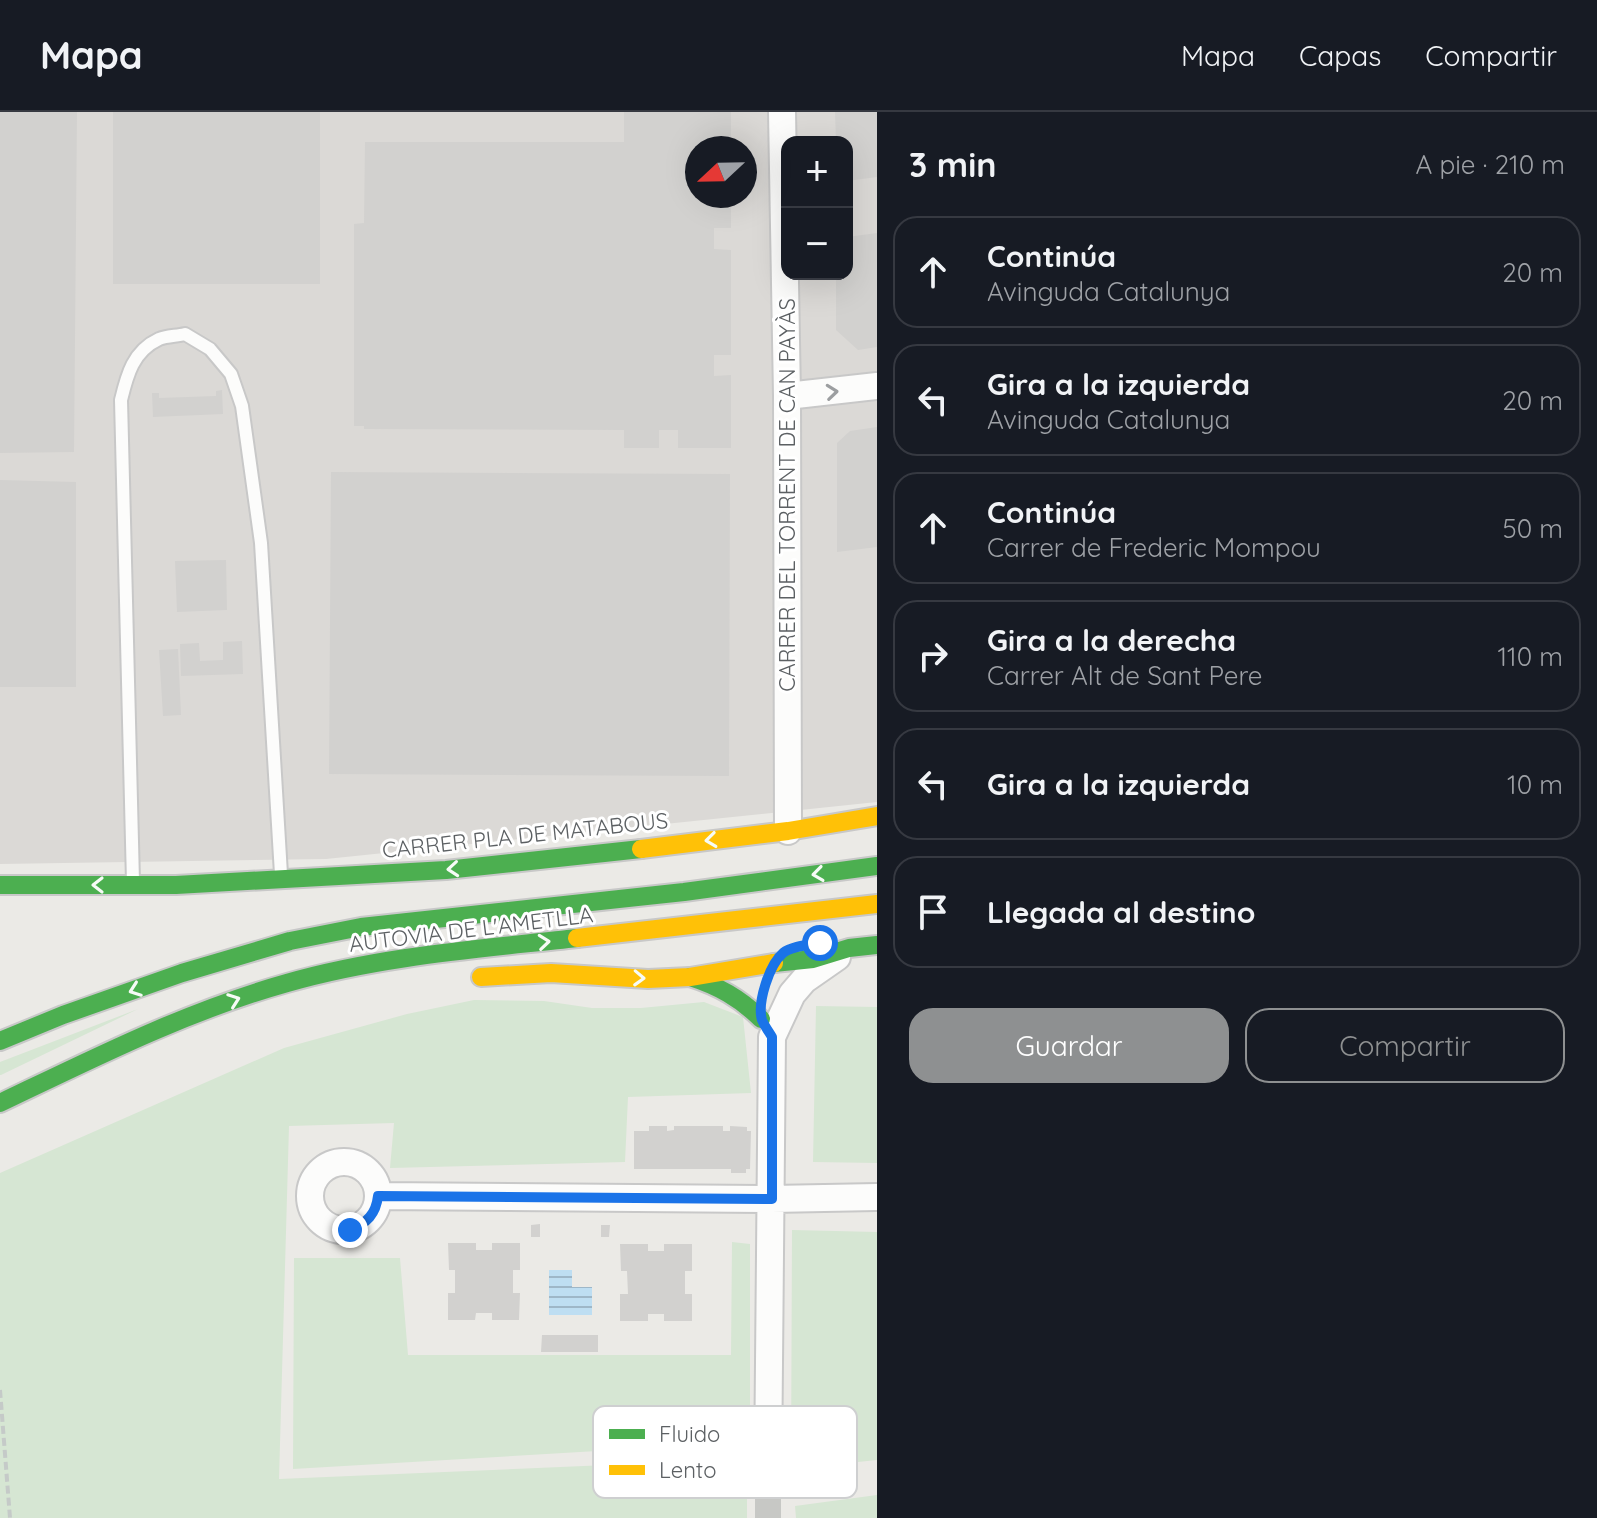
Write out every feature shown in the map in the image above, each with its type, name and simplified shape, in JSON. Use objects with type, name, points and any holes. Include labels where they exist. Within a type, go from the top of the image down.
[{"type":"main road","name":"CARRER PLA DE MATABOUS","points":[[0,885],[176,885],[446,870],[788,831],[877,816]]},
{"type":"main road","points":[[684,892],[791,859]]},
{"type":"main road","name":"AUTOVIA DE L'AMETLLA","points":[[0,1041],[182,973],[290,941],[361,927],[684,892],[877,866]]},
{"type":"main road","name":"AUTOVIA DE L'AMETLLA","points":[[0,1103],[161,1026],[269,988],[355,967],[424,955],[877,904]]},
{"type":"main road","points":[[849,948],[877,945]]},
{"type":"main road","points":[[460,979],[551,973],[648,979],[690,977],[774,963]]},
{"type":"main road","points":[[690,977],[716,985],[747,1003],[767,1028]]},
{"type":"main road","points":[[0,1103],[117,1067]]},
{"type":"street","name":"CARRER DEL TORRENT DE CAN PAYÀS","points":[[782,112],[787,396],[788,831]]},
{"type":"street","points":[[787,396],[877,386]]},
{"type":"street","points":[[769,1406],[772,1199],[765,983],[783,952],[820,943],[849,948]]},
{"type":"street","points":[[767,1028],[804,980],[849,948]]},
{"type":"street","points":[[378,1196],[877,1197]]},
{"type":"lane","points":[[133,885],[121,400],[128,372],[139,353],[159,339],[185,334],[210,349],[231,374],[242,406],[261,543],[281,879]]},
{"type":"path","points":[[0,1390],[10,1518]]},
{"type":"shaded area","points":[[0,112],[877,112],[877,802],[326,859],[0,864]]},
{"type":"green space","points":[[474,1000],[544,1001],[592,1008],[641,1008],[704,1002],[743,1017],[751,1093],[628,1097],[625,1162],[390,1168],[394,1123],[289,1126],[279,1479],[593,1466],[593,1498],[747,1498],[747,1518],[0,1518],[0,1173],[284,1048],[407,1014]]},
{"type":"green space","points":[[816,1006],[877,1007],[877,1163],[813,1162]]},
{"type":"green space","points":[[138,1009],[1,1075],[0,1075],[0,1062]]},
{"type":"green space","points":[[792,1230],[877,1232],[877,1460],[857,1462],[857,1406],[791,1406]]},
{"type":"green space","points":[[732,1242],[750,1244],[750,1406],[593,1406],[593,1451],[293,1469],[294,1258],[400,1258],[408,1355],[731,1355]]},
{"type":"green space","points":[[877,1495],[877,1518],[796,1518],[795,1506]]},
{"type":"water","points":[[549,1270],[572,1270],[572,1287],[592,1287],[592,1315],[549,1315]]},
{"type":"building","points":[[0,112],[77,112],[74,452],[0,453]]},
{"type":"building","points":[[113,112],[320,112],[320,284],[113,284]]},
{"type":"building","points":[[624,112],[731,112],[731,136],[685,136],[685,208],[731,208],[731,228],[714,228],[714,249],[731,250],[731,355],[714,355],[714,376],[731,375],[731,448],[678,448],[678,430],[659,430],[659,448],[624,448],[624,430],[364,429],[364,426],[354,426],[354,224],[364,223],[365,142],[624,142]]},
{"type":"building","points":[[835,112],[877,112],[877,177],[853,180],[853,136],[836,136]]},
{"type":"building","points":[[877,233],[877,347],[858,350],[836,330],[836,280],[853,280],[853,236]]},
{"type":"building","points":[[222,390],[223,414],[153,417],[152,393],[159,393],[159,398],[216,396],[216,391]]},
{"type":"building","points":[[877,427],[877,547],[837,552],[837,443],[850,431]]},
{"type":"building","points":[[331,472],[730,474],[729,776],[329,774]]},
{"type":"building","points":[[0,480],[76,482],[76,687],[0,687]]},
{"type":"building","points":[[226,560],[227,610],[177,612],[175,561]]},
{"type":"building","points":[[242,641],[243,674],[181,676],[180,644],[199,643],[200,661],[223,660],[223,642]]},
{"type":"building","points":[[178,649],[181,715],[163,716],[159,650]]},
{"type":"building","points":[[649,1126],[667,1126],[667,1131],[674,1130],[674,1126],[723,1126],[723,1131],[730,1131],[730,1126],[747,1127],[747,1131],[751,1131],[750,1169],[746,1169],[746,1173],[731,1173],[731,1169],[634,1169],[634,1131],[649,1131]]},
{"type":"building","points":[[540,1224],[540,1237],[531,1237],[531,1225]]},
{"type":"building","points":[[601,1225],[610,1225],[609,1237],[601,1237]]},
{"type":"building","points":[[448,1243],[476,1243],[476,1250],[492,1250],[492,1243],[520,1243],[520,1270],[513,1270],[513,1293],[520,1293],[519,1320],[492,1320],[492,1313],[476,1313],[475,1320],[448,1320],[448,1293],[455,1293],[455,1270],[449,1270]]},
{"type":"building","points":[[620,1244],[648,1244],[648,1251],[664,1251],[664,1244],[692,1244],[692,1271],[685,1271],[685,1294],[692,1294],[692,1321],[664,1321],[664,1314],[648,1314],[648,1321],[620,1321],[620,1294],[628,1294],[627,1271],[621,1271]]},
{"type":"building","points":[[542,1335],[598,1335],[598,1352],[541,1352]]},
{"type":"tunnel","points":[[768,1498],[768,1518]]},
{"type":"traffic: fast","points":[[0,885],[176,885],[446,870],[641,849]]},
{"type":"traffic: fast","points":[[0,1041],[182,973],[290,941],[361,927],[684,892],[877,866]]},
{"type":"traffic: fast","points":[[0,1103],[177,1021],[287,983],[394,960],[577,938]]},
{"type":"traffic: fast","points":[[774,963],[813,959],[849,948],[877,945]]},
{"type":"traffic: fast","points":[[690,977],[728,994],[761,1019]]},
{"type":"traffic: slow","points":[[641,849],[788,831],[877,816]]},
{"type":"traffic: slow","points":[[577,938],[877,904]]},
{"type":"traffic: slow","points":[[481,977],[551,973],[648,979],[690,977],[774,963]]},
{"type":"route","points":[[350,1230],[361,1226],[375,1212],[378,1196],[772,1199],[772,1037],[761,1019],[765,983],[783,952],[820,943]]}]
